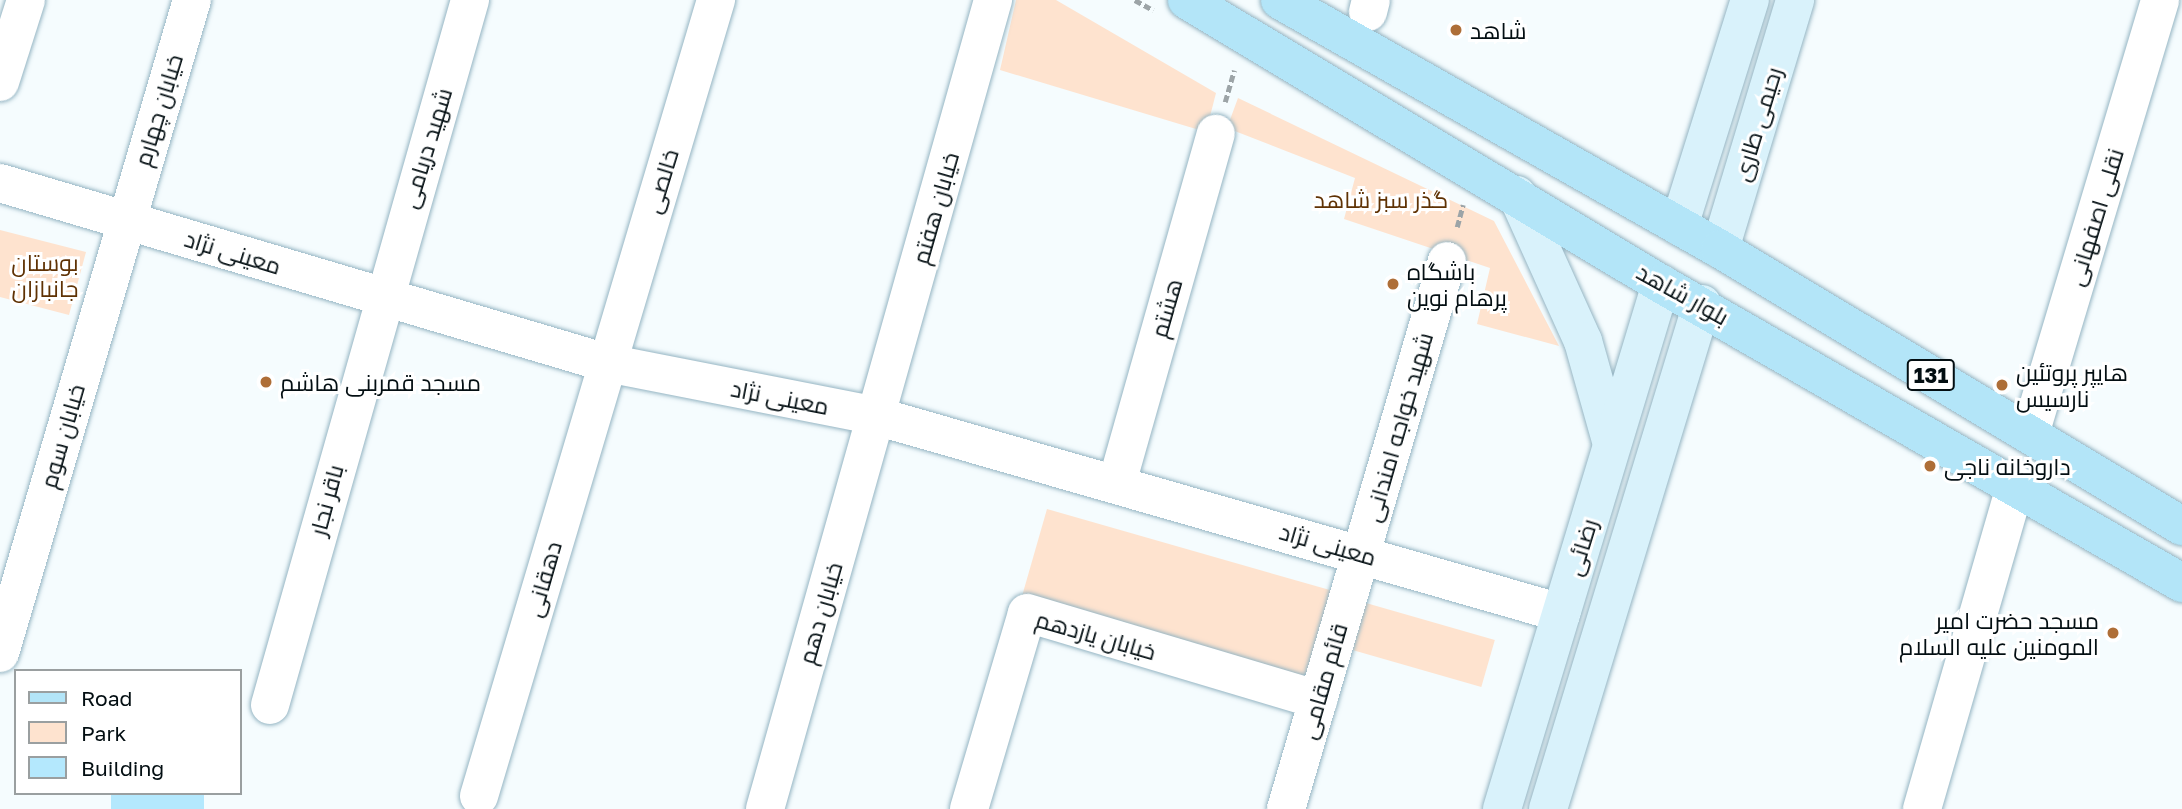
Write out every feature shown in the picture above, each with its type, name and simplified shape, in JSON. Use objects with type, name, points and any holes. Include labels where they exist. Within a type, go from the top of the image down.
[{"type":"main road","name":"بلوار شاهد","points":[[1187,0],[1517,195],[1661,284],[1702,304],[2182,583]]},
{"type":"main road","name":"131","points":[[1280,0],[1720,249],[2182,526]]},
{"type":"main road","name":"رحیمی طاری","points":[[1679,226],[1750,0]]},
{"type":"main road","name":"رحیمی طاری","points":[[1720,249],[1795,0]]},
{"type":"main road","points":[[1517,195],[1583,341],[1612,447]]},
{"type":"main road","points":[[1661,284],[1679,226]]},
{"type":"main road","points":[[1702,304],[1720,249]]},
{"type":"main road","name":"رضائی","points":[[1502,809],[1661,284]]},
{"type":"main road","name":"رضائی","points":[[1548,809],[1702,304]]},
{"type":"street","points":[[0,82],[26,0]]},
{"type":"street","name":"خیابان چهارم","points":[[125,220],[192,0]]},
{"type":"street","name":"شهید دریامی","points":[[382,296],[470,0]]},
{"type":"street","name":"خالصی","points":[[607,363],[716,0]]},
{"type":"street","name":"خیابان هفتم","points":[[876,416],[993,0]]},
{"type":"street","name":"نقلی اصفهانی","points":[[2030,434],[2160,0]]},
{"type":"street","name":"هشتم","points":[[1117,482],[1216,134]]},
{"type":"street","name":"معینی نژاد","points":[[0,183],[607,363],[876,416],[1117,482],[1561,613]]},
{"type":"street","name":"خیابان سوم","points":[[0,653],[125,220]]},
{"type":"street","name":"شهید خواجه امندانی","points":[[1361,553],[1447,261]]},
{"type":"street","name":"باقر نجار","points":[[270,705],[382,296]]},
{"type":"street","name":"دهقانی","points":[[479,796],[607,363]]},
{"type":"street","name":"خیابان دهم","points":[[765,809],[876,416]]},
{"type":"street","points":[[1922,809],[2016,485]]},
{"type":"street","name":"قائم مقامی","points":[[1286,809],[1361,553]]},
{"type":"street","name":"خیابان یازدهم","points":[[969,809],[1027,613],[1318,700]]},
{"type":"green space","points":[[1016,0],[1056,0],[1216,93],[1206,132],[1000,70]]},
{"type":"green space","name":"گذر سبز شاهد","points":[[1238,98],[1494,221],[1559,346],[1477,324],[1490,268],[1344,219],[1355,178],[1227,128]]},
{"type":"green space","name":"بوستان جانبازان","points":[[0,230],[86,252],[69,315],[0,297]]},
{"type":"green space","points":[[1047,509],[1332,591],[1308,677],[1022,596]]},
{"type":"green space","points":[[1366,603],[1495,640],[1481,687],[1352,650]]},
{"type":"building","points":[[111,795],[204,795],[204,809],[111,809]]},
{"type":"place","name":"شاهد","points":[[1456,30]]},
{"type":"place","name":"باشگاه پرهام نوین","points":[[1393,284]]},
{"type":"place","name":"مسجد قمربنی هاشم","points":[[266,382]]},
{"type":"place","name":"هایپر پروتئین نارسیس","points":[[2002,385]]},
{"type":"place","name":"داروخانه ناجی","points":[[1930,466]]},
{"type":"place","name":"مسجد حضرت امیر المومنین علیه السلام","points":[[2113,633]]}]
